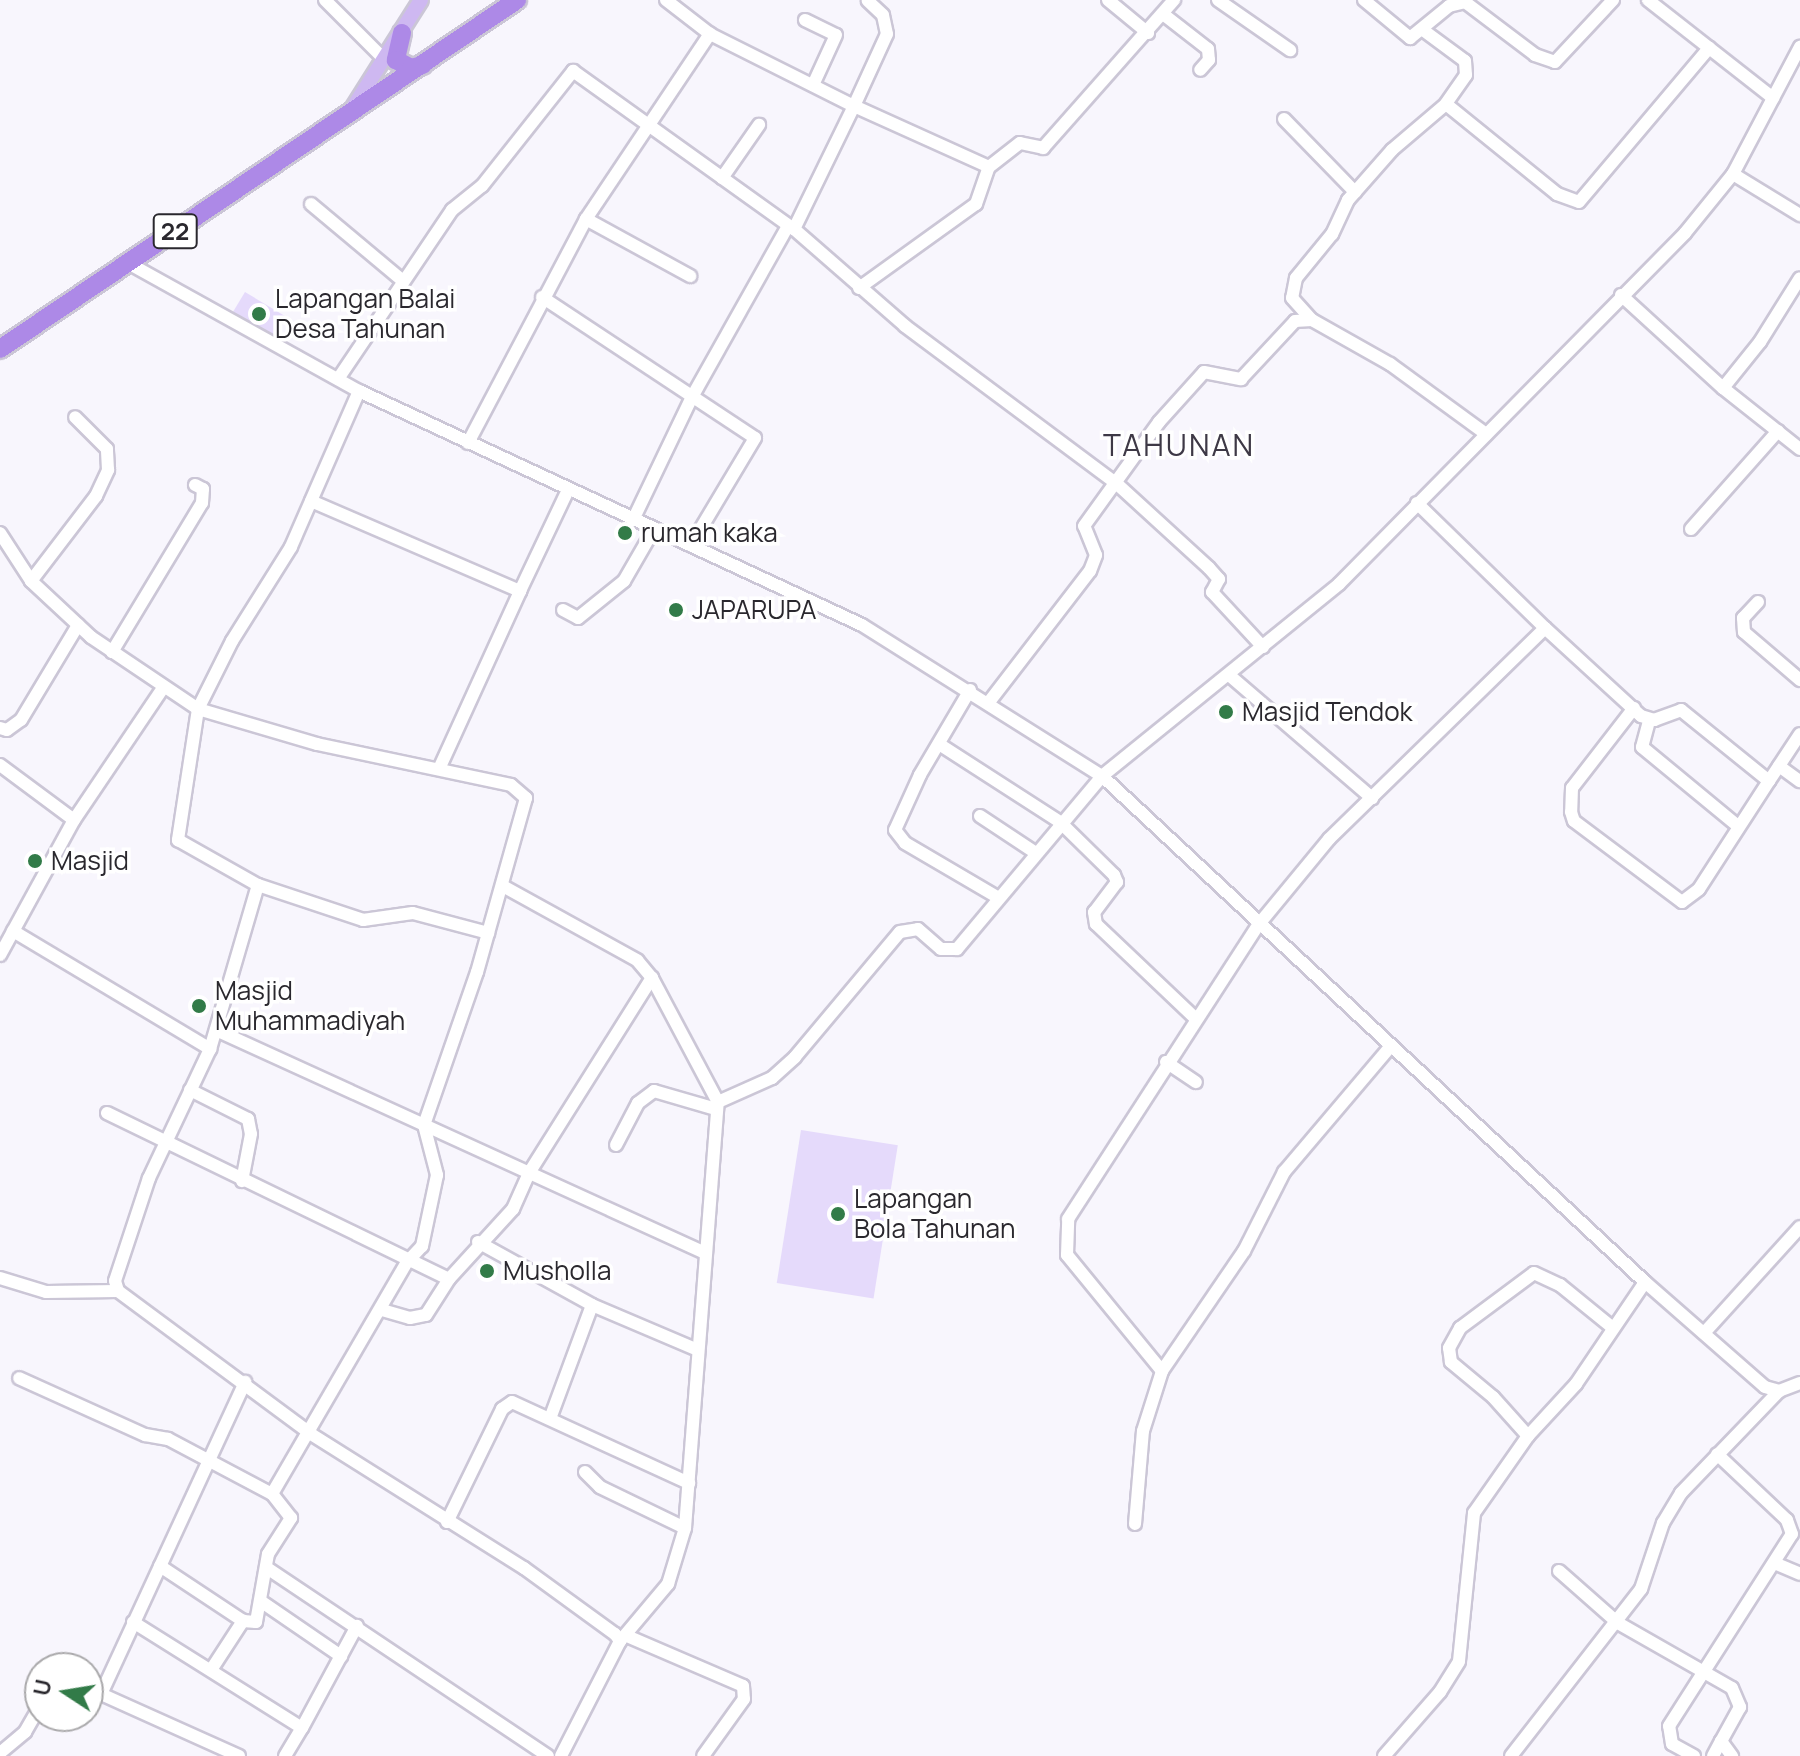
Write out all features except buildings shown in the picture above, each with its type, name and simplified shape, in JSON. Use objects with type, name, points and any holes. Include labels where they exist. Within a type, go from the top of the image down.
[{"type":"highway","name":"22","points":[[0,349],[350,113],[430,63],[517,0]]},
{"type":"highway","points":[[402,33],[396,60],[411,68],[430,63]]},
{"type":"main road","points":[[350,113],[421,0]]},
{"type":"street","points":[[325,0],[383,58]]},
{"type":"street","points":[[666,0],[710,34],[854,106],[989,167]]},
{"type":"street","points":[[1108,0],[1148,33]]},
{"type":"street","points":[[859,288],[976,204],[989,167],[1020,143],[1043,148],[1148,33],[1174,0]]},
{"type":"street","points":[[1218,0],[1290,50]]},
{"type":"street","points":[[1364,0],[1408,38],[1423,30],[1449,6],[1465,2],[1535,55],[1555,62],[1613,0]]},
{"type":"street","points":[[1648,0],[1773,98]]},
{"type":"street","points":[[633,520],[692,397],[791,227],[854,106],[887,34],[883,15],[868,1]]},
{"type":"street","points":[[1163,14],[1208,49],[1209,60],[1200,70]]},
{"type":"street","points":[[805,20],[836,35],[813,85]]},
{"type":"street","points":[[1423,30],[1468,68],[1446,104],[1392,150],[1355,192],[1332,234],[1291,287],[1292,298],[1312,320],[1390,364],[1486,434]]},
{"type":"street","points":[[468,443],[542,297],[586,219],[710,34]]},
{"type":"street","points":[[616,1145],[638,1103],[654,1091],[717,1105],[772,1078],[795,1057],[900,932],[918,929],[941,949],[954,951],[1102,776],[1339,584],[1685,233],[1733,174],[1800,47]]},
{"type":"street","points":[[1446,104],[1557,194],[1579,202],[1709,48]]},
{"type":"street","points":[[338,379],[459,201],[482,186],[573,71],[647,129],[791,227],[859,288],[1116,483],[1219,579],[1212,592],[1263,647]]},
{"type":"street","points":[[1284,119],[1355,192]]},
{"type":"street","points":[[722,178],[759,125]]},
{"type":"street","points":[[1733,174],[1800,215]]},
{"type":"street","points":[[311,204],[403,281]]},
{"type":"street","points":[[586,219],[690,276]]},
{"type":"street","points":[[128,263],[359,391],[862,625],[970,690],[1102,776],[1645,1282],[1765,1387],[1779,1391]]},
{"type":"street","points":[[1723,388],[1760,342],[1800,278]]},
{"type":"street","points":[[1621,295],[1723,388],[1800,449]]},
{"type":"street","points":[[542,297],[755,441],[691,545]]},
{"type":"street","points":[[989,702],[1095,562],[1084,526],[1159,422],[1204,372],[1241,379],[1295,321],[1312,320]]},
{"type":"street","points":[[359,391],[291,547],[232,641],[198,709],[178,840],[258,885],[363,920],[413,913],[488,933]]},
{"type":"street","points":[[31,581],[96,496],[108,470],[107,449],[75,417]]},
{"type":"street","points":[[1691,529],[1778,431]]},
{"type":"street","points":[[112,652],[202,503],[203,489],[195,485]]},
{"type":"street","points":[[439,769],[568,490]]},
{"type":"street","points":[[311,501],[520,591]]},
{"type":"street","points":[[1417,503],[1545,628],[1649,721]]},
{"type":"street","points":[[563,610],[578,618],[624,581],[654,529]]},
{"type":"street","points":[[0,533],[31,581],[78,625],[163,688],[198,709],[317,744],[439,769],[525,792],[524,818],[424,1125],[433,1149],[436,1191],[422,1246],[407,1262],[311,1434],[272,1494]]},
{"type":"street","points":[[1758,602],[1743,618],[1746,636],[1800,680]]},
{"type":"street","points":[[0,728],[7,730],[21,720],[78,625]]},
{"type":"street","points":[[1162,1371],[1090,1287],[1067,1255],[1064,1237],[1091,1178],[1259,924],[1329,839],[1545,628]]},
{"type":"street","points":[[1229,675],[1372,798]]},
{"type":"street","points":[[0,955],[74,820],[163,688]]},
{"type":"street","points":[[970,690],[939,744],[895,834],[997,897]]},
{"type":"street","points":[[1634,708],[1572,788],[1574,821],[1687,903],[1800,734]]},
{"type":"street","points":[[1738,826],[1642,747],[1639,742],[1649,721],[1681,710],[1769,781]]},
{"type":"street","points":[[939,744],[1060,822],[1117,882],[1094,912],[1096,924],[1195,1018]]},
{"type":"street","points":[[0,765],[74,820]]},
{"type":"street","points":[[1779,766],[1800,781]]},
{"type":"street","points":[[980,816],[1036,853]]},
{"type":"street","points":[[118,1291],[115,1281],[129,1233],[210,1049],[258,885]]},
{"type":"street","points":[[503,886],[637,960],[652,978],[717,1105],[685,1528],[668,1584],[624,1638],[565,1755]]},
{"type":"street","points":[[13,931],[210,1049]]},
{"type":"street","points":[[382,1310],[410,1318],[426,1315],[478,1242],[513,1209],[529,1173],[652,978]]},
{"type":"street","points":[[216,1030],[705,1253]]},
{"type":"street","points":[[1135,1524],[1143,1431],[1162,1371],[1244,1251],[1284,1172],[1391,1046]]},
{"type":"street","points":[[1166,1062],[1196,1082]]},
{"type":"street","points":[[190,1090],[248,1119],[251,1134],[242,1181]]},
{"type":"street","points":[[107,1113],[407,1262],[449,1279]]},
{"type":"street","points":[[1704,1333],[1800,1227]]},
{"type":"street","points":[[478,1242],[592,1305],[698,1350]]},
{"type":"street","points":[[1528,1436],[1493,1397],[1451,1362],[1449,1348],[1460,1328],[1534,1273],[1560,1285],[1613,1328]]},
{"type":"street","points":[[0,1278],[46,1292],[118,1291],[245,1382],[311,1434],[602,1620],[624,1638],[743,1686],[744,1699],[703,1756]]},
{"type":"street","points":[[1384,1756],[1456,1668],[1470,1524],[1528,1436],[1576,1384],[1645,1282]]},
{"type":"street","points":[[551,1416],[592,1305]]},
{"type":"street","points":[[19,1378],[212,1460],[272,1494],[291,1518],[268,1554],[262,1602],[256,1622],[243,1621],[160,1566]]},
{"type":"street","points":[[104,1687],[212,1460],[245,1382]]},
{"type":"street","points":[[1511,1756],[1618,1623],[1641,1589],[1667,1515],[1717,1454],[1779,1391],[1800,1383]]},
{"type":"street","points":[[447,1522],[502,1409],[512,1402],[524,1403],[689,1483]]},
{"type":"street","points":[[1694,1756],[1672,1744],[1667,1731],[1777,1564],[1792,1534],[1790,1524],[1717,1454]]},
{"type":"street","points":[[585,1472],[600,1487],[685,1528]]},
{"type":"street","points":[[1777,1564],[1800,1574]]},
{"type":"street","points":[[267,1568],[548,1756]]},
{"type":"street","points":[[1559,1571],[1618,1623],[1704,1672],[1738,1697],[1740,1707],[1713,1756]]},
{"type":"street","points":[[262,1602],[341,1656]]},
{"type":"street","points":[[211,1670],[243,1621]]},
{"type":"street","points":[[133,1622],[302,1728]]},
{"type":"street","points":[[285,1756],[357,1626]]},
{"type":"street","points":[[104,1695],[239,1756]]},
{"type":"street","points":[[0,1753],[25,1732]]},
{"type":"street","points":[[1721,1741],[1732,1756]]},
{"type":"shaded area","name":"Lapangan Balai Desa Tahunan","points":[[245,292],[287,317],[275,338],[233,313]]},
{"type":"shaded area","name":"Lapangan Bola Tahunan","points":[[801,1130],[898,1145],[874,1298],[777,1283]]},
{"type":"place","name":"Lapangan Balai Desa Tahunan","points":[[259,314]]},
{"type":"place","name":"rumah kaka","points":[[625,533]]},
{"type":"place","name":"JAPARUPA","points":[[676,610]]},
{"type":"place","name":"Masjid Tendok","points":[[1226,712]]},
{"type":"place","name":"Masjid","points":[[35,861]]},
{"type":"place","name":"Masjid Muhammadiyah","points":[[199,1006]]},
{"type":"place","name":"Lapangan Bola Tahunan","points":[[838,1214]]},
{"type":"place","name":"Musholla","points":[[487,1271]]},
{"type":"district","name":"TAHUNAN","points":[[1179,445]]}]
